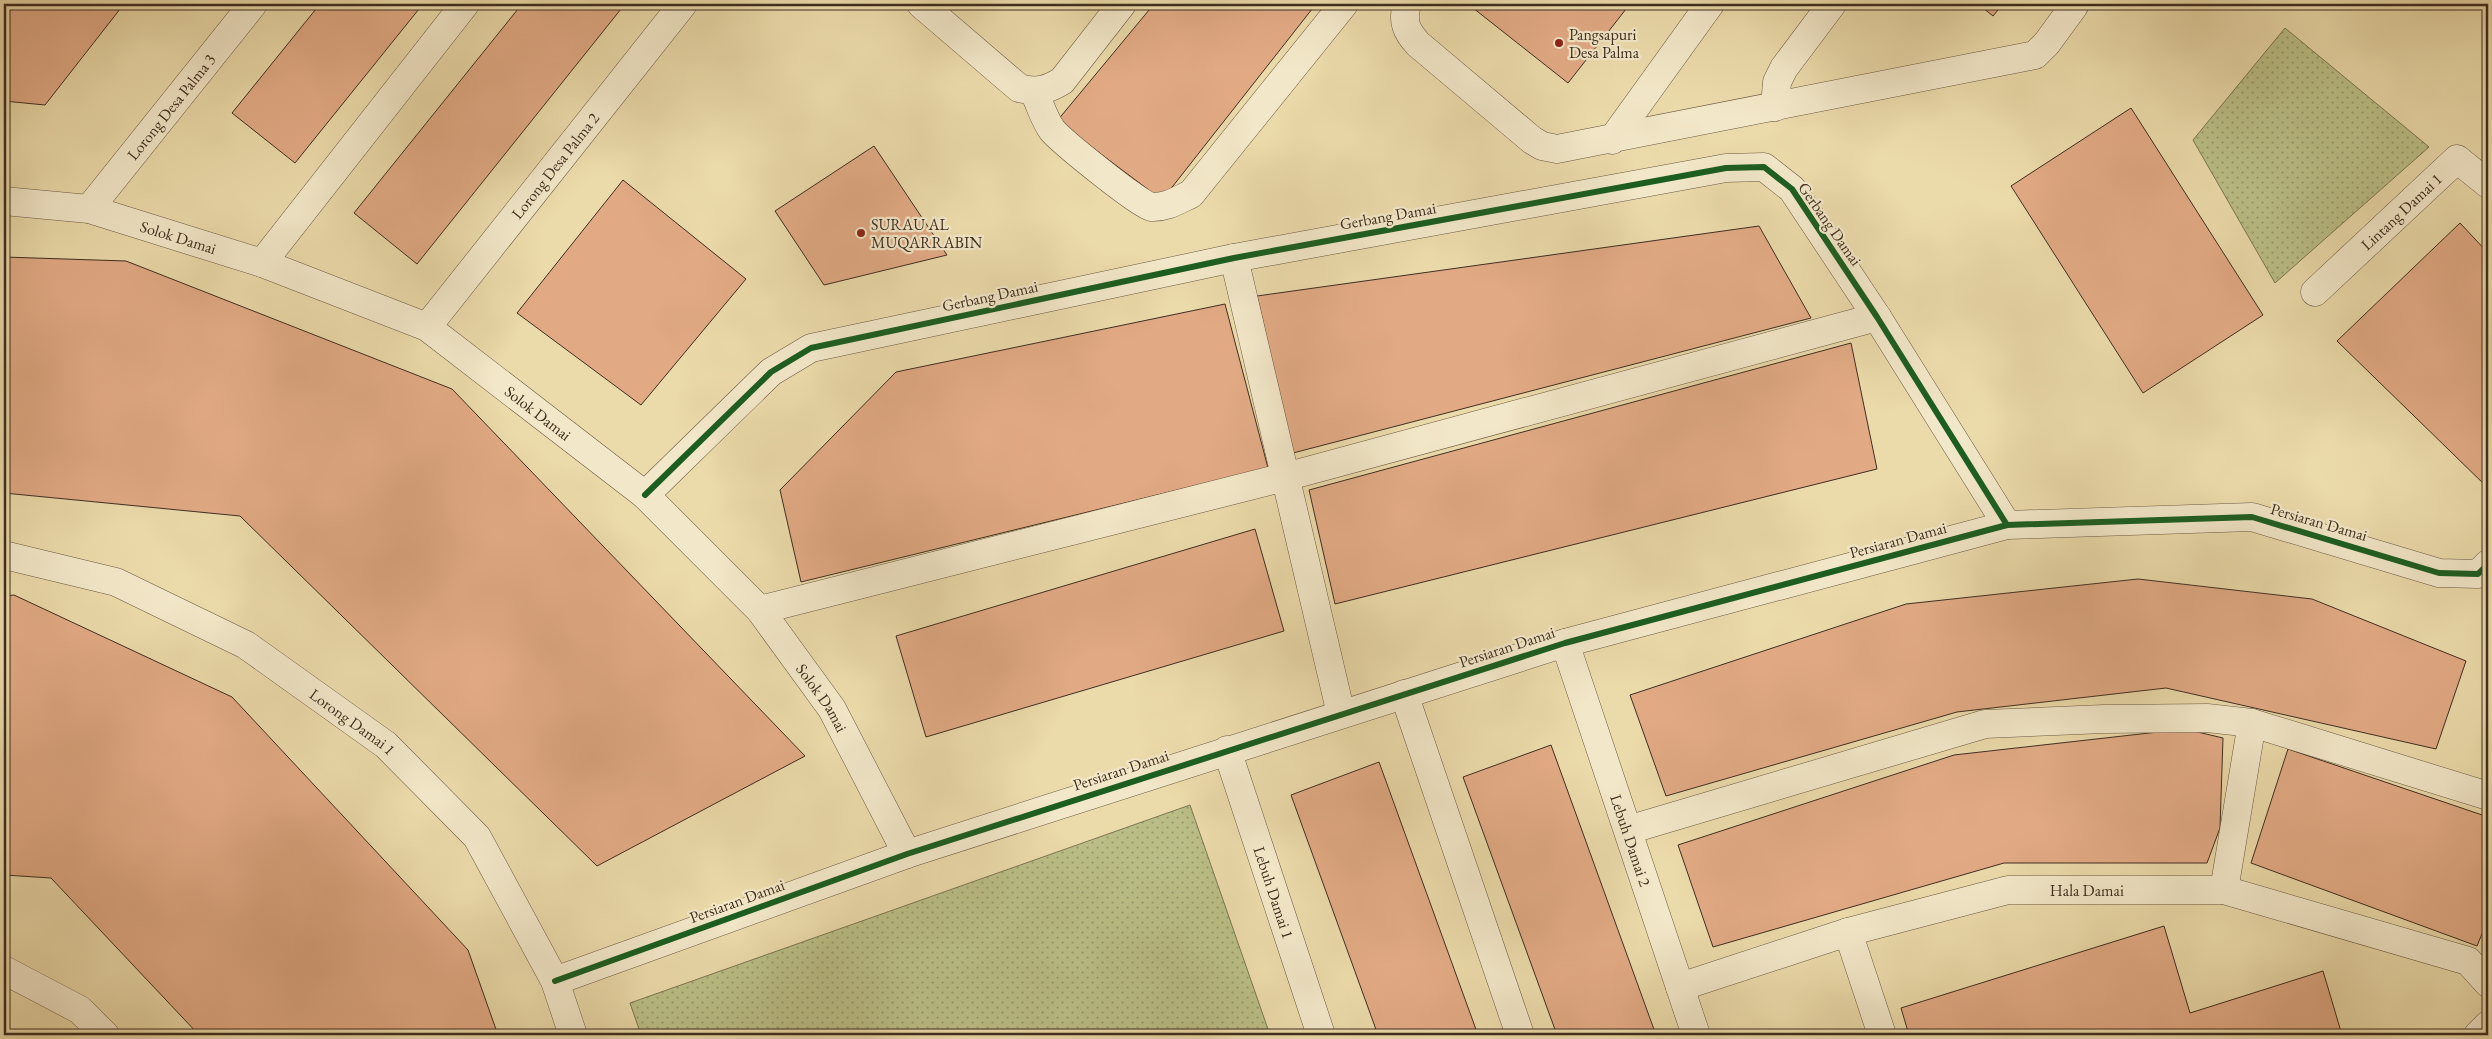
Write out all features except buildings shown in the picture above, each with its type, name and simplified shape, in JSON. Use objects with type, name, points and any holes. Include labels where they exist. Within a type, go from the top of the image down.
[{"type":"street","name":"Lorong Desa Palma 3","points":[[89,209],[253,4]]},
{"type":"street","points":[[262,263],[465,4]]},
{"type":"street","name":"Lorong Desa Palma 2","points":[[427,327],[683,4]]},
{"type":"street","points":[[921,4],[1019,88],[1034,92],[1049,89],[1062,81],[1122,4]]},
{"type":"street","points":[[1034,92],[1052,130],[1075,150],[1133,197],[1150,207],[1170,205],[1190,194],[1344,4]]},
{"type":"street","points":[[1408,4],[1404,19],[1408,32],[1413,38],[1532,140],[1542,146],[1557,149],[1612,140],[2035,55],[2047,43],[2074,6]]},
{"type":"street","points":[[1612,140],[1710,4]]},
{"type":"street","points":[[1775,107],[1777,82],[1784,68],[1832,4]]},
{"type":"street","name":"Lintang Damai 1","points":[[2315,292],[2457,159],[2488,184]]},
{"type":"street","name":"Gerbang Damai","points":[[645,495],[771,372],[811,348],[1234,258],[1726,168],[1764,167],[1792,188],[1877,318],[2007,525]]},
{"type":"street","name":"Solok Damai","points":[[4,201],[89,209],[262,263],[427,327],[645,495],[760,610],[832,709],[907,854]]},
{"type":"street","points":[[1234,258],[1341,714]]},
{"type":"street","points":[[760,610],[1285,477],[1877,318]]},
{"type":"street","name":"Persiaran Damai","points":[[555,981],[907,854],[1565,643],[2007,525],[2252,517],[2439,574],[2478,574],[2488,564]]},
{"type":"street","name":"Lorong Damai 1","points":[[4,555],[116,582],[246,645],[386,745],[477,837],[555,981],[573,1035]]},
{"type":"street","name":"Lebuh Damai 2","points":[[1565,643],[1696,1035]]},
{"type":"street","points":[[1404,694],[1520,1035]]},
{"type":"street","points":[[1628,830],[1985,724],[2104,719],[2207,718],[2252,723],[2488,796]]},
{"type":"street","points":[[2224,890],[2252,723]]},
{"type":"street","name":"Lebuh Damai 1","points":[[1227,750],[1320,1035]]},
{"type":"street","name":"Hala Damai","points":[[1680,987],[1848,932],[2008,890],[2224,890],[2468,961],[2488,983]]},
{"type":"street","points":[[1848,932],[1882,1035]]},
{"type":"street","points":[[4,970],[80,1010],[105,1035]]},
{"type":"street","points":[[2478,1035],[2488,1025]]},
{"type":"green space","points":[[2285,28],[2429,147],[2275,283],[2193,140]]},
{"type":"green space","points":[[1190,805],[1270,1035],[641,1035],[630,1003]]},
{"type":"cycle path","points":[[645,495],[771,372],[811,348],[1234,258],[1726,168],[1764,167],[1792,189],[1877,317],[2007,525]]},
{"type":"cycle path","points":[[555,981],[907,854],[1565,643],[2007,525],[2252,517],[2439,573],[2478,574],[2488,564]]},
{"type":"place","name":"Pangsapuri Desa Palma","points":[[1559,43]]},
{"type":"place","name":"SURAU AL MUQARRABIN","points":[[861,233]]}]
